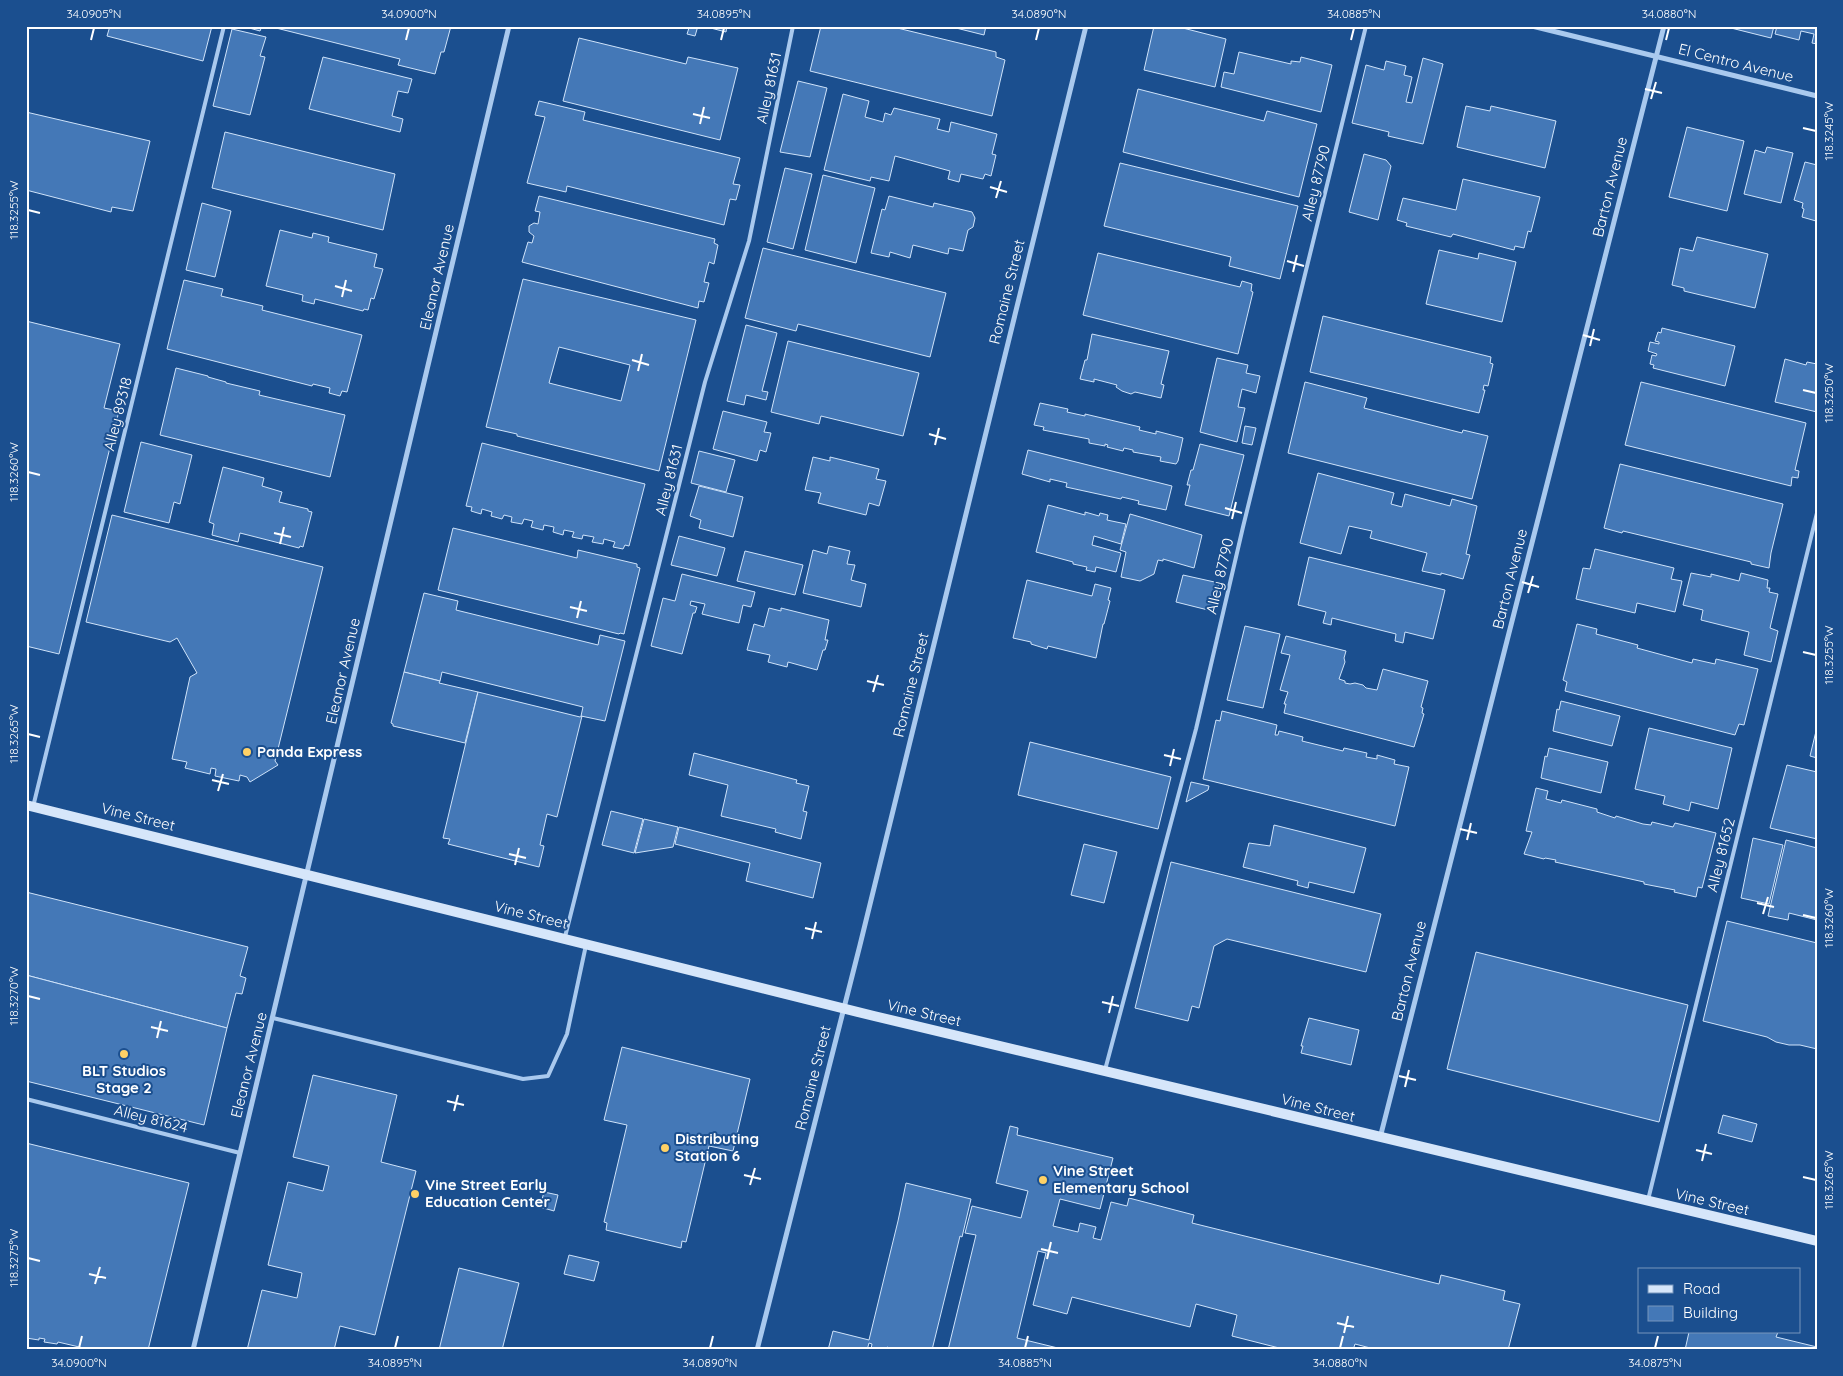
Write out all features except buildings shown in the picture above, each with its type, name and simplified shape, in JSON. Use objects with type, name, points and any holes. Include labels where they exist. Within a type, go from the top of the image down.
[{"type":"main road","name":"Vine Street","points":[[30,806],[844,1009],[1817,1242]]},
{"type":"street","name":"Eleanor Avenue","points":[[193,1350],[509,26]]},
{"type":"street","name":"Romaine Street","points":[[757,1350],[844,1009],[1086,26]]},
{"type":"street","name":"El Centro Avenue","points":[[1532,26],[1817,96]]},
{"type":"street","name":"Barton Avenue","points":[[1380,1138],[1664,26]]},
{"type":"lane","name":"Alley 89318","points":[[30,806],[224,26]]},
{"type":"lane","name":"Alley 81631","points":[[564,939],[705,382],[749,241],[793,26]]},
{"type":"lane","name":"Alley 87790","points":[[1104,1072],[1196,728],[1243,527],[1366,26]]},
{"type":"lane","name":"Alley 81652","points":[[1648,1202],[1817,513]]},
{"type":"lane","points":[[273,1018],[523,1079],[548,1076],[567,1034],[586,945]]},
{"type":"lane","name":"Alley 81624","points":[[26,1099],[240,1153]]},
{"type":"place","name":"Panda Express","points":[[247,752]]},
{"type":"place","name":"BLT Studios Stage 2","points":[[124,1054]]},
{"type":"place","name":"Distributing Station 6","points":[[665,1148]]},
{"type":"place","name":"Vine Street Elementary School","points":[[1043,1180]]},
{"type":"place","name":"Vine Street Early Education Center","points":[[415,1194]]}]
